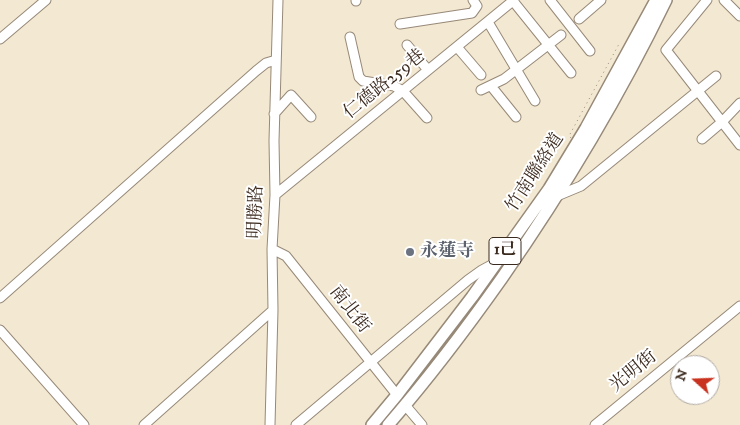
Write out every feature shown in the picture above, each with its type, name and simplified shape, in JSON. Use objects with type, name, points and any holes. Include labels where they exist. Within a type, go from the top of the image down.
[{"type":"main road","name":"竹南聯絡道","points":[[372,425],[553,193],[595,135],[656,0]]},
{"type":"main road","name":"竹南聯絡道","points":[[388,425],[456,342],[553,193],[576,144],[625,69],[666,0]]},
{"type":"street","points":[[0,39],[46,0]]},
{"type":"street","name":"明勝路","points":[[270,425],[273,310],[272,249],[275,195],[274,114],[278,0]]},
{"type":"street","points":[[400,24],[472,13],[477,6],[473,0]]},
{"type":"street","points":[[514,0],[571,73]]},
{"type":"street","name":"仁德路259巷","points":[[275,195],[514,0]]},
{"type":"street","points":[[550,0],[590,51]]},
{"type":"street","points":[[579,19],[601,0]]},
{"type":"street","points":[[708,0],[666,50],[740,145]]},
{"type":"street","points":[[724,0],[740,16]]},
{"type":"street","points":[[488,22],[535,101]]},
{"type":"street","points":[[481,90],[504,79],[561,35]]},
{"type":"street","points":[[350,37],[359,77],[363,81],[394,86],[403,91],[427,118]]},
{"type":"street","points":[[407,45],[428,70]]},
{"type":"street","points":[[457,47],[481,75]]},
{"type":"street","points":[[0,298],[256,71],[266,63],[276,60]]},
{"type":"street","points":[[553,193],[581,186],[716,76]]},
{"type":"street","points":[[491,86],[516,117]]},
{"type":"street","points":[[274,114],[291,94],[311,118]]},
{"type":"street","points":[[702,139],[740,103]]},
{"type":"street","name":"南北街","points":[[272,249],[286,256],[397,395]]},
{"type":"street","points":[[296,425],[461,286],[482,270],[497,263]]},
{"type":"street","points":[[461,286],[468,285],[471,287],[472,297]]},
{"type":"street","name":"光明街","points":[[595,425],[740,306]]},
{"type":"street","points":[[144,425],[273,310]]},
{"type":"street","points":[[0,330],[84,425]]},
{"type":"street","points":[[405,406],[422,425]]},
{"type":"path","points":[[576,144],[569,136],[619,44]]},
{"type":"place","name":"永蓮寺","points":[[410,252]]}]
